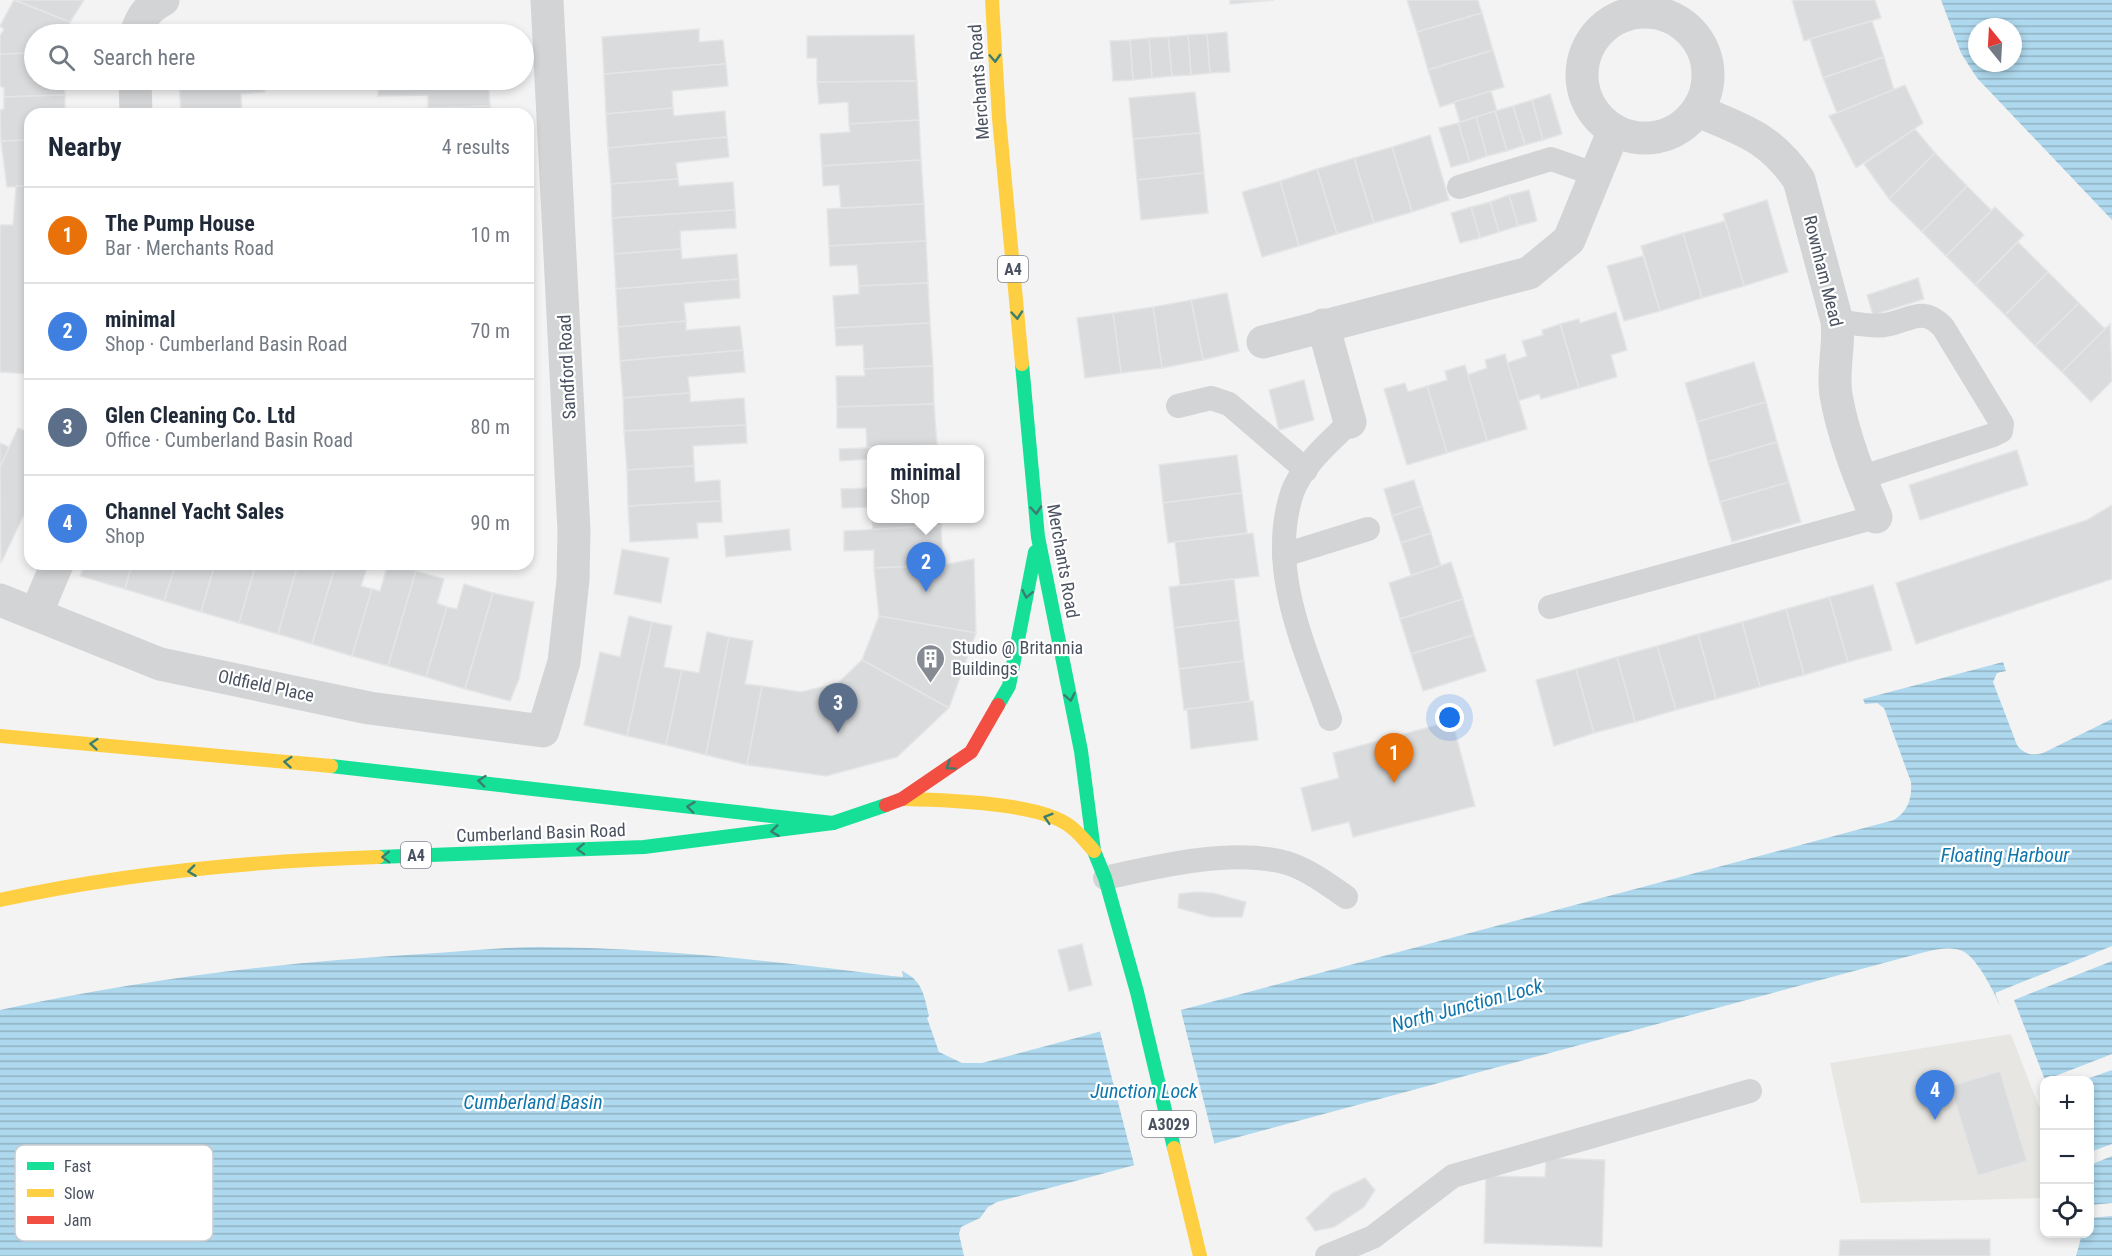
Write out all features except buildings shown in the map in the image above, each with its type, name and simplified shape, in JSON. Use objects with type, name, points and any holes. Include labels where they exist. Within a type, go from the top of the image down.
[{"type":"main road","name":"Merchants Road","points":[[992,0],[999,118],[1038,537],[1081,751],[1094,851],[1105,879],[1137,992],[1200,1256]]},
{"type":"main road","name":"Cumberland Basin Road","points":[[0,900],[68,885],[280,860],[644,847],[833,824],[902,799],[971,752],[1009,686],[1038,537]]},
{"type":"main road","points":[[0,735],[540,788],[833,824]]},
{"type":"main road","name":"Cumberland Basin Road","points":[[902,799],[975,801],[1047,816],[1070,826],[1094,851]]},
{"type":"street","points":[[139,24],[151,6],[163,0]]},
{"type":"street","name":"Sandford Road","points":[[543,731],[564,662],[573,580],[574,531],[548,0]]},
{"type":"street","points":[[1603,11],[1658,13],[1676,20],[1694,34],[1706,55],[1709,76],[1706,95],[1698,111],[1681,128],[1650,138],[1629,137],[1614,130],[1597,116],[1585,94],[1583,76],[1586,52],[1598,33],[1603,11]]},
{"type":"street","points":[[135,90],[136,108]]},
{"type":"street","name":"Rownham Mead","points":[[1698,111],[1759,137],[1787,163],[1799,180],[1837,321],[1836,394],[1860,478],[1876,517]]},
{"type":"street","points":[[1263,342],[1529,273],[1569,240],[1614,130]]},
{"type":"street","points":[[1323,325],[1350,422]]},
{"type":"street","points":[[36,614],[54,570]]},
{"type":"street","name":"Oldfield Place","points":[[0,600],[159,664],[369,708],[543,731]]},
{"type":"lane","points":[[1459,187],[1551,159],[1597,175]]},
{"type":"lane","points":[[1837,321],[1872,326],[1887,325],[1916,315],[1932,317],[1943,327],[2002,424],[2001,431],[1993,435],[1860,478]]},
{"type":"lane","points":[[1178,406],[1211,398],[1229,404],[1306,470]]},
{"type":"lane","points":[[1330,718],[1288,596],[1284,555],[1293,492],[1306,470],[1350,422]]},
{"type":"lane","points":[[1550,607],[1876,517]]},
{"type":"lane","points":[[1284,555],[1368,529]]},
{"type":"lane","points":[[1105,879],[1183,862],[1239,858],[1287,863],[1331,886],[1346,897]]},
{"type":"lane","points":[[1327,1256],[1373,1238],[1453,1176],[1750,1091]]},
{"type":"shaded area","points":[[2011,1034],[2040,1109],[2040,1198],[1861,1203],[1830,1063]]},
{"type":"water","points":[[1941,0],[2112,0],[2112,220],[1973,72],[2022,72],[2022,18],[1968,18],[1968,64],[1961,53]]},
{"type":"water","points":[[2003,662],[2006,671],[1997,673],[1993,682],[2017,745],[2025,752],[2043,753],[2112,719],[2112,1256],[2076,1256],[2081,1238],[2094,1238],[2094,1076],[2040,1076],[2040,1108],[2009,1026],[1984,976],[1972,958],[1960,950],[1946,948],[997,1202],[988,1207],[980,1218],[961,1227],[959,1234],[964,1256],[0,1256],[0,1010],[157,981],[263,967],[369,957],[525,947],[628,950],[760,960],[903,977],[902,971],[914,979],[922,989],[929,1016],[927,1018],[939,1052],[962,1063],[982,1063],[1894,820],[1903,813],[1908,804],[1911,782],[1884,708],[1877,703],[1865,704],[1863,699]]},
{"type":"pier","points":[[2112,946],[2112,961],[2014,1000],[2043,1076],[2040,1076],[2040,1109],[1995,993]]},
{"type":"pier","points":[[1180,1007],[1215,1146],[1135,1168],[1099,1028]]},
{"type":"pier","points":[[2112,1054],[2112,1070],[2094,1076],[2055,1076]]},
{"type":"pier","points":[[2112,1144],[2112,1156],[2094,1163],[2094,1151]]},
{"type":"pier","points":[[2112,1203],[2112,1216],[2094,1218],[2094,1205]]},
{"type":"traffic: fast","points":[[1022,364],[1038,537],[1081,751],[1094,851],[1105,878],[1137,992],[1174,1148]]},
{"type":"traffic: fast","points":[[998,705],[1009,686],[1035,552]]},
{"type":"traffic: fast","points":[[331,766],[833,823]]},
{"type":"traffic: fast","points":[[378,857],[644,847],[833,823],[886,805]]},
{"type":"traffic: slow","points":[[992,0],[999,118],[1022,364]]},
{"type":"traffic: slow","points":[[0,736],[331,766]]},
{"type":"traffic: slow","points":[[902,799],[990,804],[1038,812],[1071,827],[1094,851]]},
{"type":"traffic: slow","points":[[0,900],[94,882],[188,870],[378,857]]},
{"type":"traffic: slow","points":[[1174,1148],[1200,1256]]},
{"type":"traffic: jam","points":[[886,805],[902,799],[971,752],[998,705]]},
{"type":"place","name":"minimal","points":[[926,592]]},
{"type":"place","name":"Studio @ Britannia Buildings","points":[[931,684]]},
{"type":"place","name":"Glen Cleaning Co. Ltd","points":[[838,733]]},
{"type":"place","name":"The Pump House","points":[[1394,783]]},
{"type":"place","name":"Channel Yacht Sales","points":[[1935,1120]]},
{"type":"water label","name":"Floating Harbour","points":[[2005,855]]},
{"type":"water label","name":"North Junction Lock","points":[[1467,1005]]},
{"type":"water label","name":"Junction Lock","points":[[1144,1091]]},
{"type":"water label","name":"Cumberland Basin","points":[[533,1102]]}]
